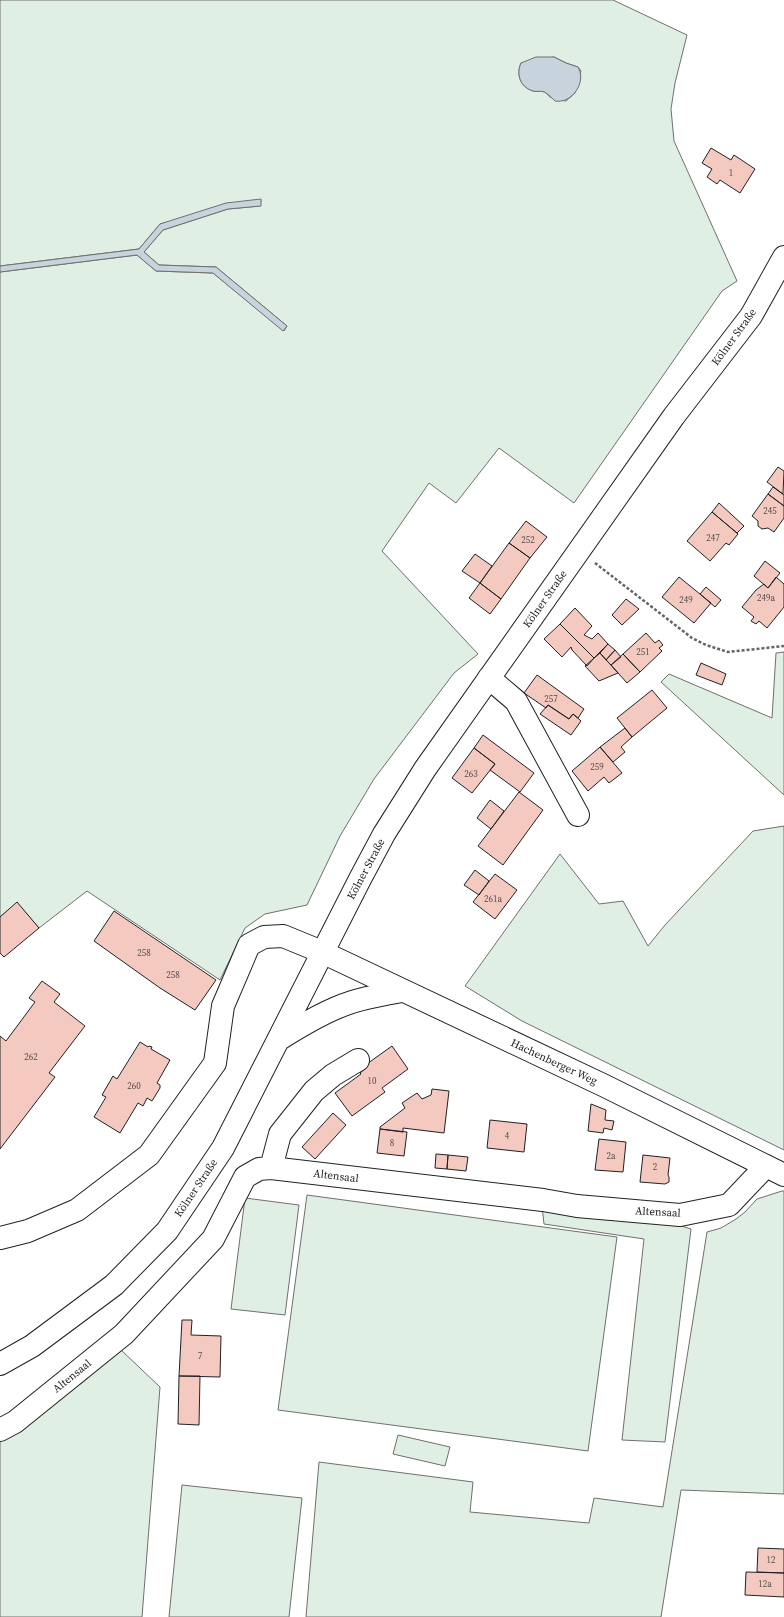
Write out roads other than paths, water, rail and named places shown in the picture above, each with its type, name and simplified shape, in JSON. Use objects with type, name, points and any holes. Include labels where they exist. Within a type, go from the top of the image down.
[{"type":"street","name":"Kölner Straße","points":[[0,1364],[32,1346],[114,1284],[167,1231],[223,1148],[322,952],[384,834],[425,769],[674,416],[751,316],[784,257]]},
{"type":"street","points":[[489,678],[516,702],[578,815]]},
{"type":"street","points":[[0,1238],[28,1231],[77,1210],[149,1155],[215,1062],[224,1006],[249,945],[264,937],[283,936],[322,952]]},
{"type":"street","name":"Hachenberger Weg","points":[[322,952],[605,1086],[775,1170]]},
{"type":"street","points":[[278,1041],[302,1025],[336,1007],[402,991]]},
{"type":"street","points":[[271,1168],[280,1134],[314,1091],[333,1075],[358,1060]]},
{"type":"street","name":"Altensaal","points":[[0,1430],[15,1422],[124,1334],[213,1239],[245,1177],[260,1169],[271,1168],[543,1200],[577,1206],[680,1215],[729,1205],[775,1170]]}]
